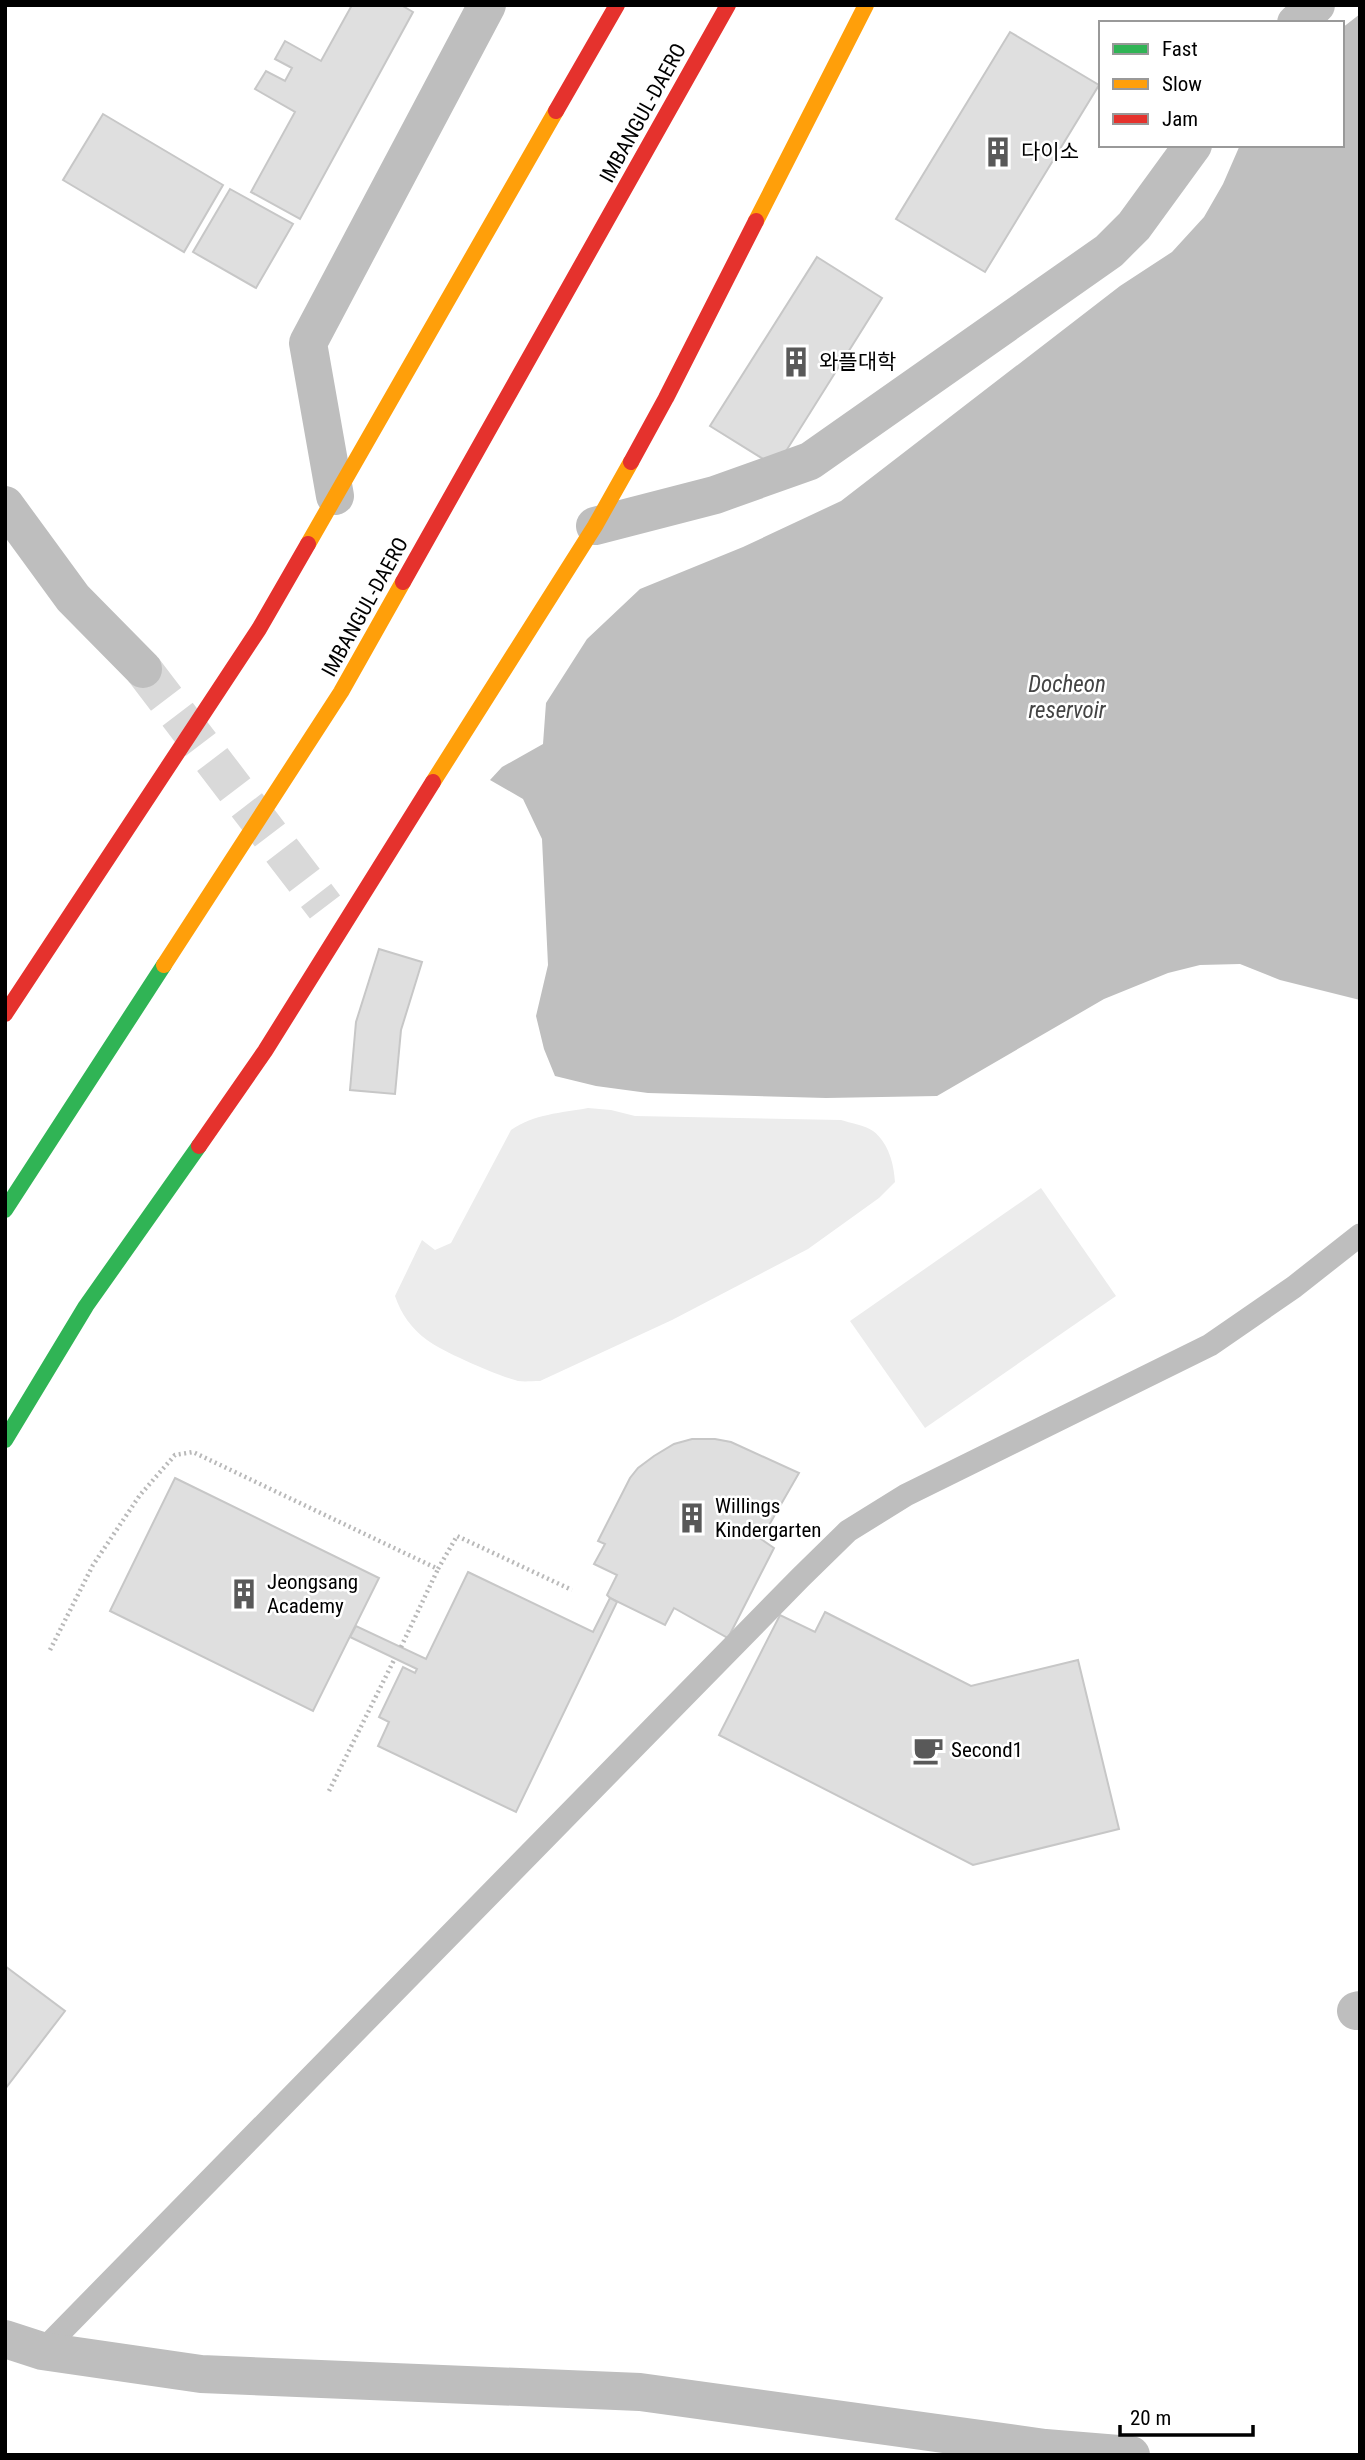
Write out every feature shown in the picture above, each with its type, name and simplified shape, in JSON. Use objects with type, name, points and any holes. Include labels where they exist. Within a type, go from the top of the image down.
[{"type":"main road","points":[[5,1014],[259,629],[617,5]]},
{"type":"main road","name":"IMBANGUL-DAERO","points":[[5,1210],[341,692],[728,5]]},
{"type":"main road","points":[[5,1440],[86,1306],[265,1051],[335,914],[595,526],[666,398],[866,5]]},
{"type":"street","points":[[1298,21],[1316,5]]},
{"type":"street","points":[[335,496],[308,343],[480,8]]},
{"type":"street","points":[[595,526],[715,495],[810,461],[1109,251],[1134,226],[1192,147]]},
{"type":"street","points":[[5,505],[73,598],[143,669]]},
{"type":"street","points":[[5,2339],[42,2351],[201,2374],[640,2392],[1045,2451],[1131,2455]]},
{"type":"lane","points":[[42,2351],[848,1531],[906,1495],[1210,1345],[1294,1287],[1360,1235]]},
{"type":"path","points":[[50,1650],[93,1565],[139,1496],[175,1455],[193,1452],[438,1569]]},
{"type":"path","points":[[401,1647],[457,1536],[572,1590]]},
{"type":"path","points":[[329,1791],[395,1658]]},
{"type":"shaded area","points":[[588,1108],[635,1116],[841,1120],[866,1127],[878,1136],[890,1155],[895,1182],[879,1198],[808,1249],[672,1320],[540,1381],[518,1381],[497,1374],[427,1340],[408,1321],[395,1296],[422,1240],[435,1250],[451,1243],[511,1130],[538,1117]]},
{"type":"shaded area","points":[[1041,1188],[1116,1296],[925,1428],[850,1321]]},
{"type":"water","name":"Docheon reservoir","points":[[1360,14],[1360,1000],[1280,980],[1240,964],[1200,965],[1168,973],[1104,999],[937,1096],[826,1098],[648,1093],[596,1086],[555,1076],[544,1049],[536,1016],[548,965],[542,839],[523,799],[490,780],[502,767],[543,744],[546,703],[587,639],[640,589],[743,547],[841,501],[1120,286],[1172,252],[1204,217],[1223,184],[1239,147],[1344,147],[1344,26]]},
{"type":"building","points":[[352,5],[401,5],[413,12],[300,219],[251,192],[295,112],[255,89],[266,71],[285,81],[292,68],[275,59],[285,41],[321,61]]},
{"type":"building","name":"다이소","points":[[1010,32],[1099,85],[985,272],[896,219]]},
{"type":"building","points":[[103,114],[223,185],[184,252],[63,180]]},
{"type":"building","points":[[230,189],[293,224],[256,288],[193,252]]},
{"type":"building","name":"와플대학","points":[[817,257],[882,298],[776,467],[710,426]]},
{"type":"building","points":[[379,949],[422,962],[401,1030],[395,1094],[350,1090],[356,1022]]},
{"type":"building","name":"Willings Kindergarten","points":[[692,1439],[731,1442],[799,1473],[761,1539],[774,1548],[728,1638],[674,1608],[665,1625],[610,1598],[607,1595],[617,1575],[594,1564],[605,1544],[598,1541],[630,1478],[654,1456],[674,1444]]},
{"type":"building","name":"Jeongsang Academy","points":[[175,1478],[379,1578],[313,1711],[110,1611]]},
{"type":"building","points":[[468,1572],[593,1632],[610,1598],[617,1602],[516,1812],[378,1746],[389,1722],[379,1717],[403,1667],[415,1673],[417,1669],[350,1637],[356,1626],[426,1659]]},
{"type":"building","points":[[825,1612],[971,1686],[1078,1660],[1119,1829],[973,1865],[719,1735],[780,1615],[815,1632]]},
{"type":"building","points":[[5,1966],[65,2011],[5,2089]]},
{"type":"tunnel","points":[[143,669],[325,907]]},
{"type":"traffic: fast","points":[[5,1210],[164,965]]},
{"type":"traffic: fast","points":[[5,1440],[86,1306],[199,1146]]},
{"type":"traffic: slow","points":[[756,221],[866,5]]},
{"type":"traffic: slow","points":[[308,544],[556,111]]},
{"type":"traffic: slow","points":[[433,782],[595,526],[631,462]]},
{"type":"traffic: slow","points":[[164,965],[341,692],[403,582]]},
{"type":"traffic: jam","points":[[556,111],[617,5]]},
{"type":"traffic: jam","points":[[403,582],[728,5]]},
{"type":"traffic: jam","points":[[631,462],[756,221]]},
{"type":"traffic: jam","points":[[5,1014],[259,629],[308,544]]},
{"type":"traffic: jam","points":[[199,1146],[265,1051],[433,782]]},
{"type":"place","name":"다이소","points":[[998,152]]},
{"type":"place","name":"와플대학","points":[[796,362]]},
{"type":"place","name":"Willings Kindergarten","points":[[692,1518]]},
{"type":"place","name":"Jeongsang Academy","points":[[244,1594]]},
{"type":"place","name":"Second1","points":[[928,1750]]}]
